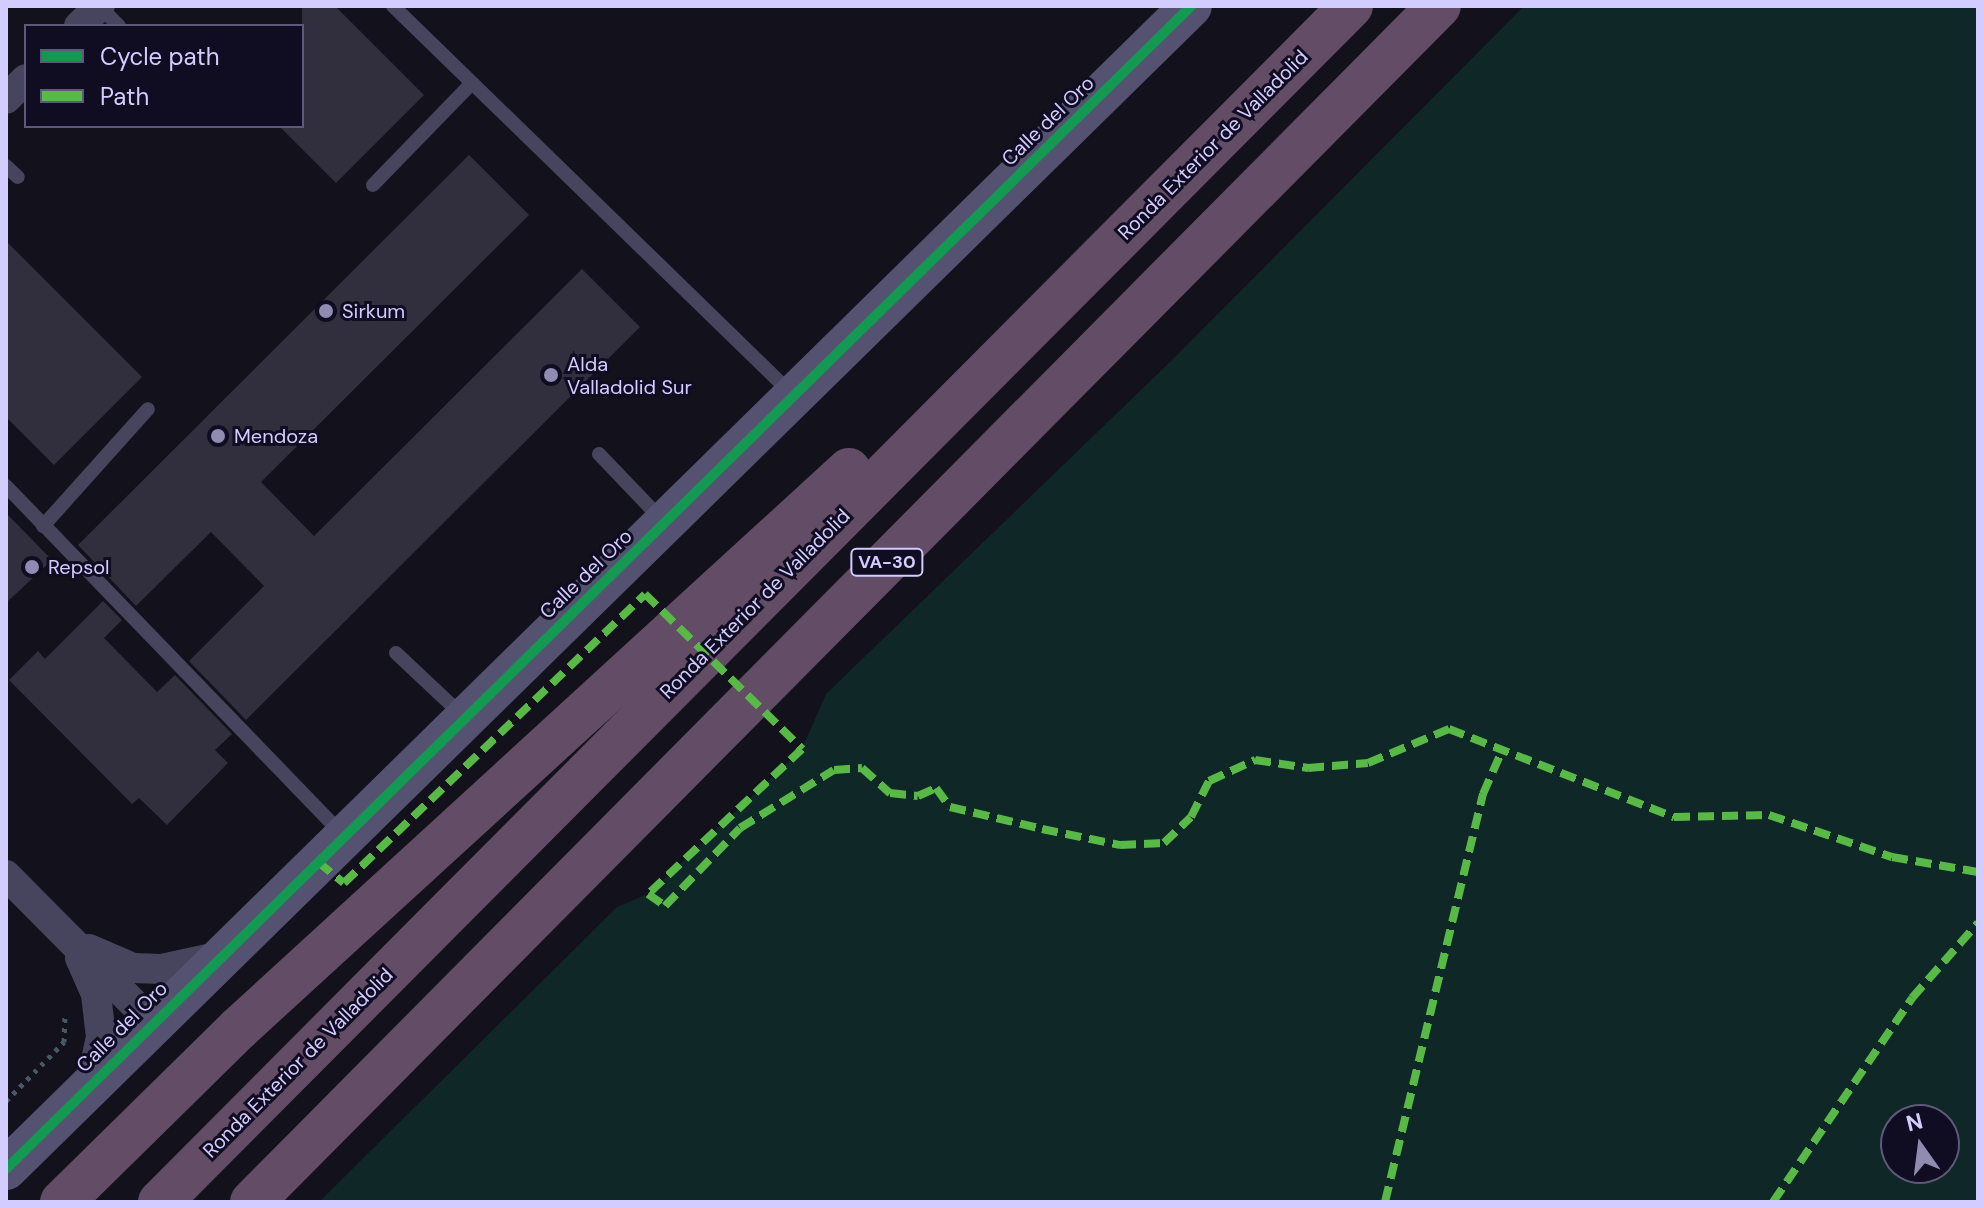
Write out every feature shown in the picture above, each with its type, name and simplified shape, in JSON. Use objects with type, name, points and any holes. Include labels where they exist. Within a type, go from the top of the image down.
[{"type":"highway","name":"Ronda Exterior de Valladolid","points":[[160,1202],[1351,6]]},
{"type":"highway","name":"VA-30","points":[[252,1202],[1439,6]]},
{"type":"highway","points":[[62,1202],[238,1029],[852,468],[976,383]]},
{"type":"highway","points":[[263,1202],[336,1120]]},
{"type":"street","points":[[81,24],[100,6]]},
{"type":"street","name":"Calle del Oro","points":[[6,1169],[152,1022],[1191,6]]},
{"type":"street","points":[[6,99],[24,81]]},
{"type":"street","points":[[6,875],[152,1022]]},
{"type":"street","points":[[73,942],[133,968],[162,969],[221,956]]},
{"type":"street","points":[[73,942],[89,979],[101,1037],[91,1083]]},
{"type":"lane","points":[[100,6],[117,24]]},
{"type":"lane","points":[[393,6],[794,396]]},
{"type":"lane","points":[[373,185],[472,83]]},
{"type":"lane","points":[[6,166],[18,177]]},
{"type":"lane","points":[[43,526],[148,409]]},
{"type":"lane","points":[[599,454],[664,522]]},
{"type":"lane","points":[[6,486],[344,837]]},
{"type":"lane","points":[[396,653],[465,718]]},
{"type":"path","points":[[6,1101],[64,1042],[65,996],[89,979]]},
{"type":"green space","points":[[1524,6],[1978,6],[1978,1202],[319,1202],[617,907],[648,894],[802,749],[826,694],[1172,360]]},
{"type":"building","points":[[302,6],[335,6],[424,95],[336,183],[281,128],[304,128]]},
{"type":"building","points":[[469,155],[529,215],[261,482],[314,536],[582,269],[640,327],[246,720],[189,661],[264,586],[211,532],[136,606],[78,545]]},
{"type":"building","points":[[6,241],[142,377],[54,465],[6,417]]},
{"type":"building","points":[[6,513],[52,560],[6,603]]},
{"type":"building","points":[[103,601],[122,620],[104,638],[157,692],[175,675],[232,734],[215,750],[228,763],[167,825],[139,798],[132,804],[9,680],[38,651],[45,659]]},
{"type":"marked path","points":[[318,862],[344,883],[645,594],[802,749],[648,894],[665,906],[740,828],[834,770],[862,768],[890,793],[918,796],[936,788],[950,807],[1042,829],[1120,845],[1164,843],[1191,817],[1209,781],[1255,760],[1308,768],[1368,763],[1449,729],[1674,817],[1769,815],[1892,857],[1978,872]]},
{"type":"marked path","points":[[1385,1202],[1483,794],[1501,753]]},
{"type":"marked path","points":[[1773,1202],[1912,998],[1978,923]]},
{"type":"cycle path","points":[[6,1169],[1191,6]]},
{"type":"place","name":"Sirkum","points":[[326,311]]},
{"type":"place","name":"Alda Valladolid Sur","points":[[551,375]]},
{"type":"place","name":"Mendoza","points":[[218,436]]},
{"type":"place","name":"Repsol","points":[[32,567]]}]
